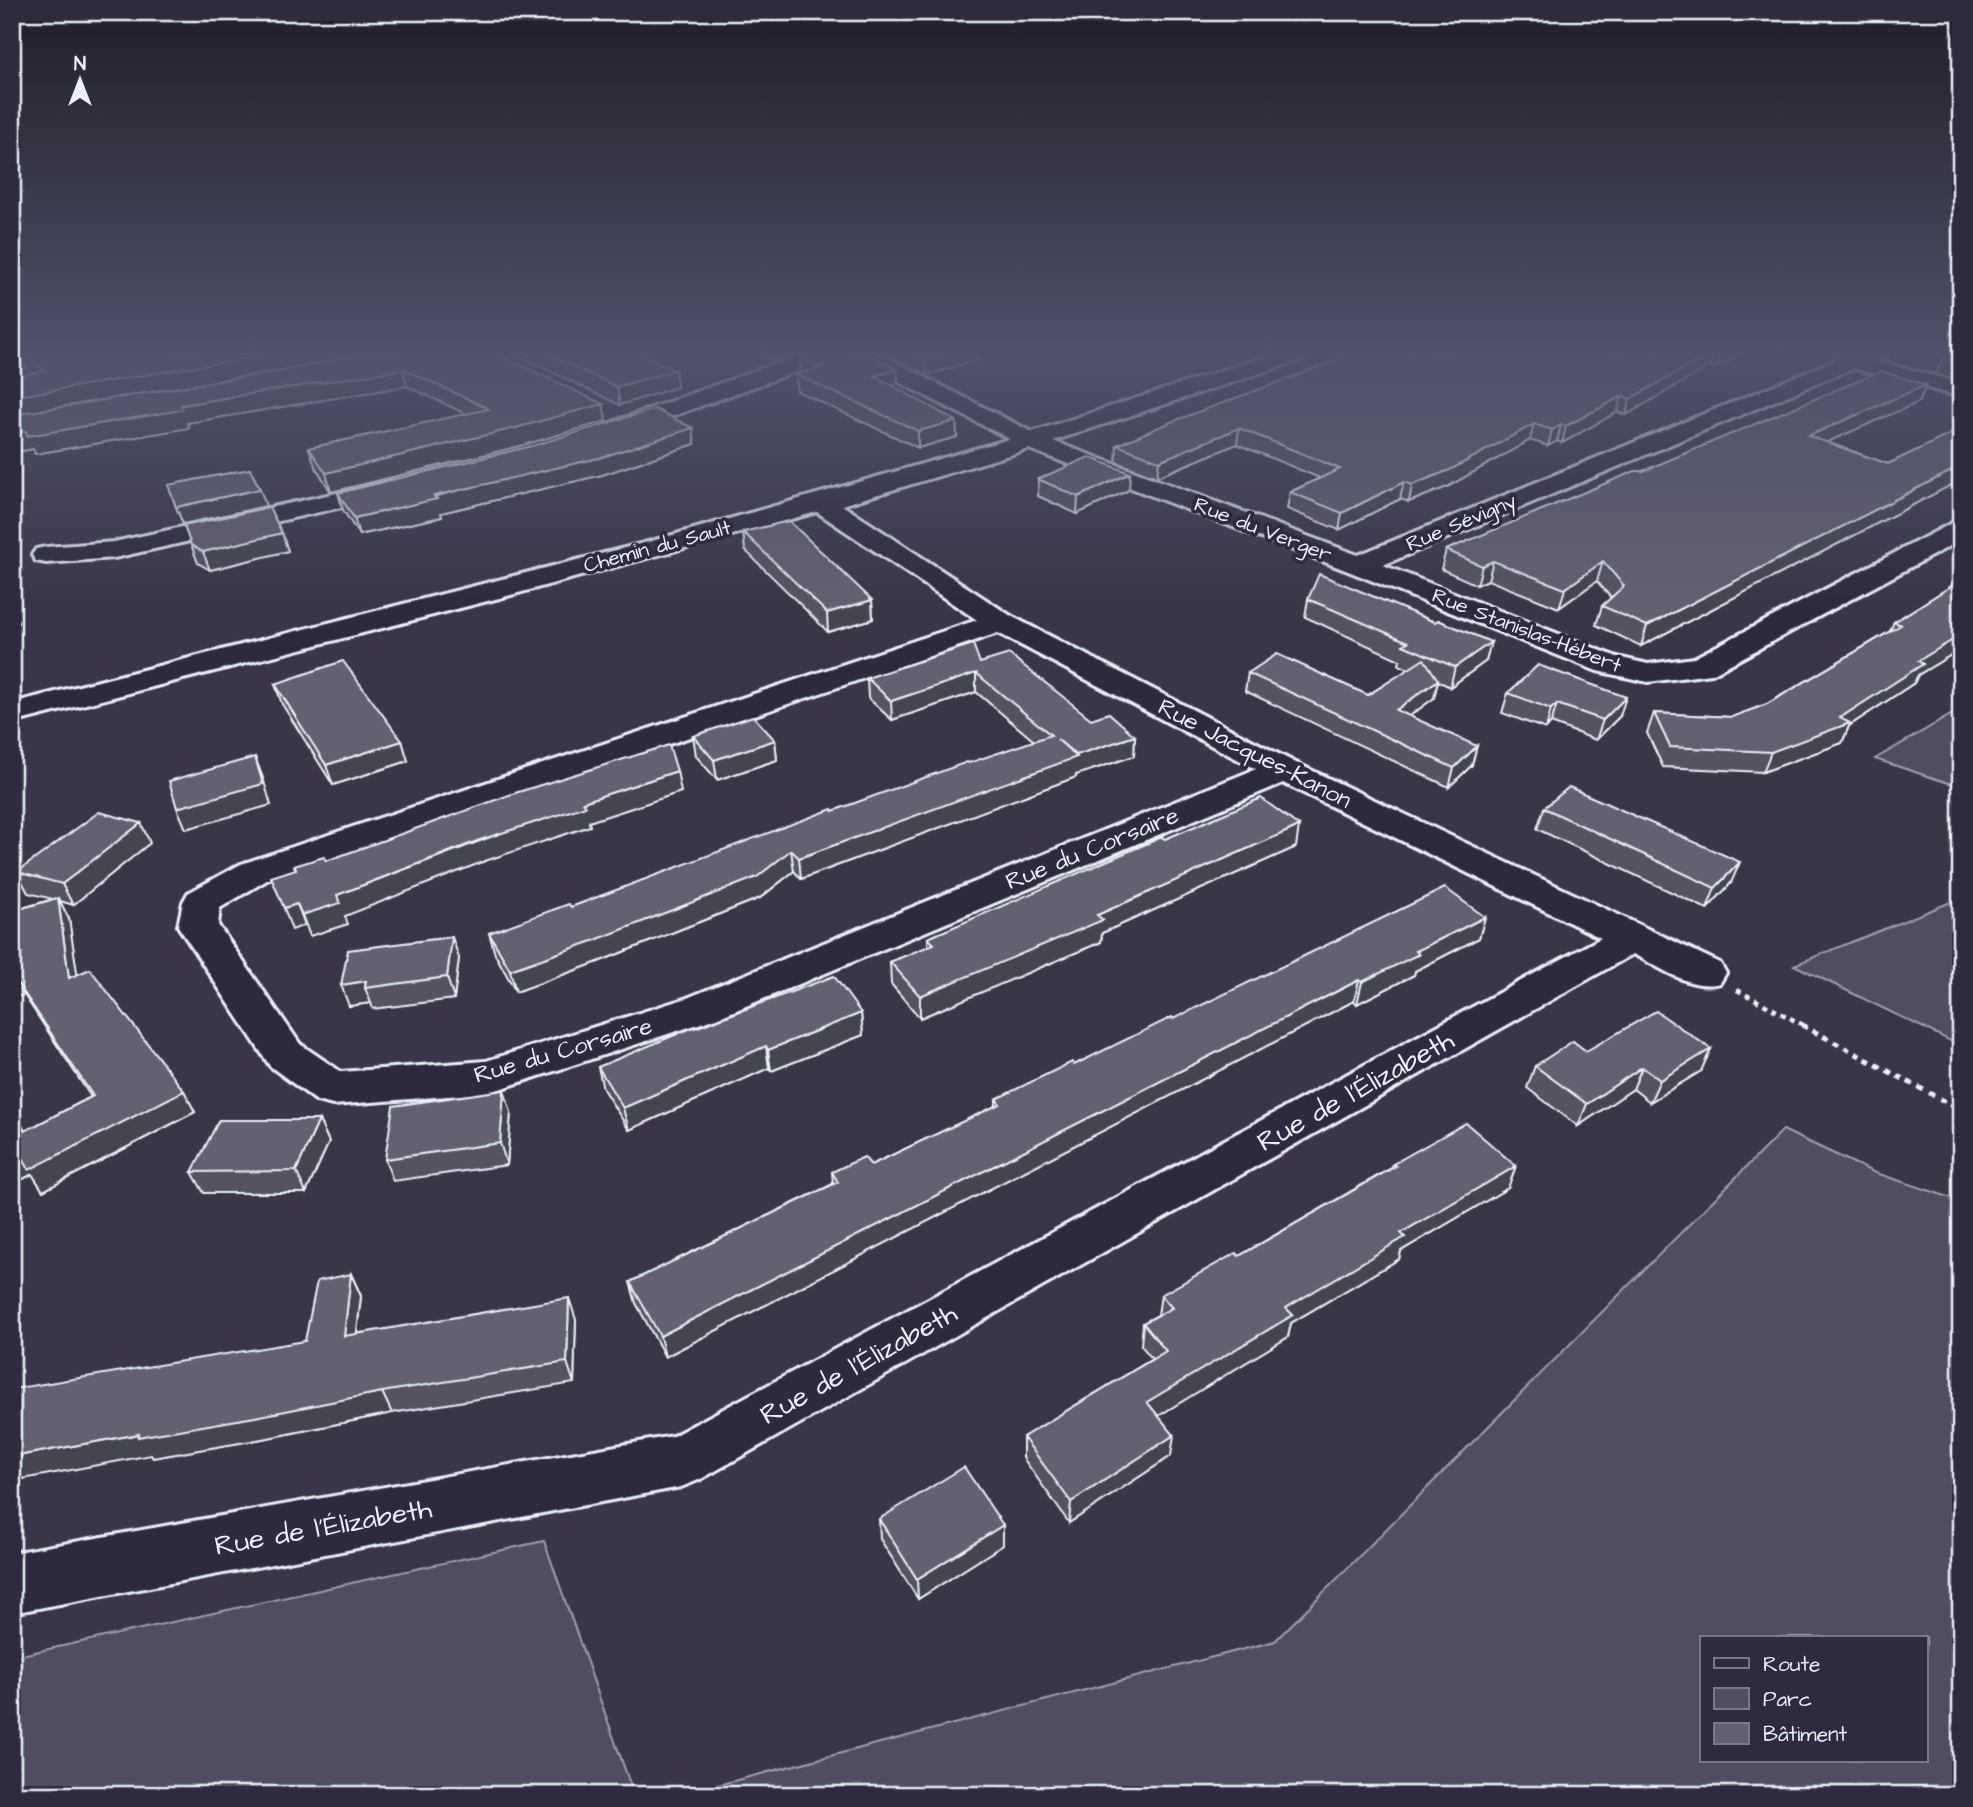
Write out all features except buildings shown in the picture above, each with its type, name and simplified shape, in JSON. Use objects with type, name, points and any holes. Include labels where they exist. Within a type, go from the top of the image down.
[{"type":"street","name":"Rue du Verger","points":[[1025,438],[1358,565]]},
{"type":"street","name":"Chemin du Sault","points":[[12,713],[821,503],[1043,438]]},
{"type":"street","name":"Rue Sévigny","points":[[1358,565],[1665,438]]},
{"type":"street","points":[[47,555],[114,550],[412,484]]},
{"type":"street","name":"Rue Jacques-Kanon","points":[[821,503],[1000,622],[1284,769],[1706,973]]},
{"type":"street","name":"Rue Stanislas-Hébert","points":[[1358,565],[1608,664],[1648,673],[1701,667],[1961,529]]},
{"type":"street","name":"Rue du Corsaire","points":[[1000,622],[254,872],[202,902],[198,926],[285,1055],[333,1089],[488,1077],[702,1008],[1284,769]]},
{"type":"street","name":"Rue de l'Élizabeth","points":[[12,1583],[681,1461],[1632,938]]},
{"type":"path","points":[[1706,973],[1961,1110]]},
{"type":"green space","points":[[1961,709],[1961,787],[1875,759]]},
{"type":"green space","points":[[1961,898],[1961,1046],[1794,965]]},
{"type":"green space","points":[[1783,1130],[1873,1172],[1961,1201],[1961,1795],[679,1795],[1275,1641]]},
{"type":"green space","points":[[544,1541],[634,1795],[12,1795],[12,1657]]}]
